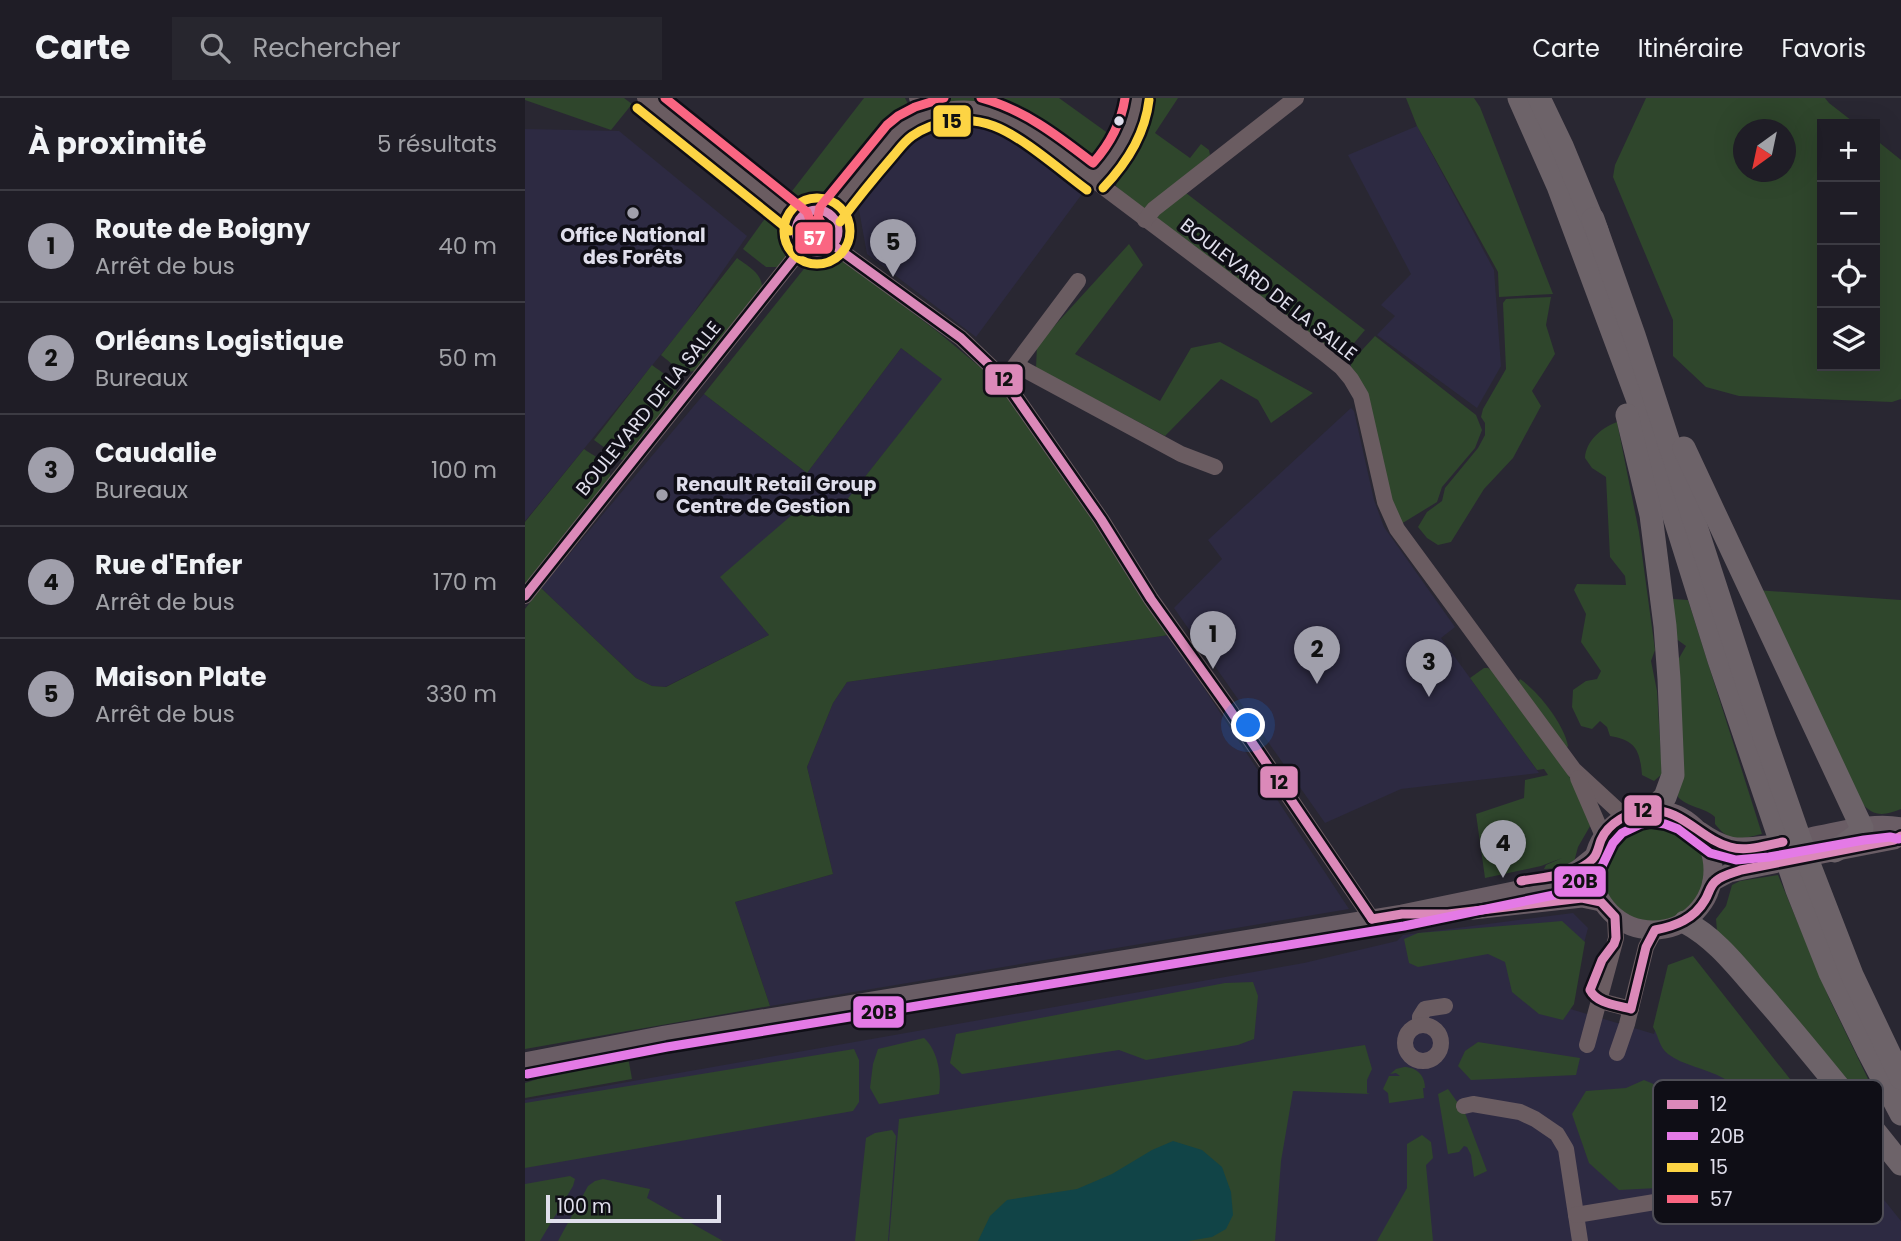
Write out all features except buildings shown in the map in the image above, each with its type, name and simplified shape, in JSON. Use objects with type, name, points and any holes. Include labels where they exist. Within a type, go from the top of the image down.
[{"type":"highway","points":[[1519,98],[1558,186],[1637,398],[1719,660],[1781,814],[1807,888],[1830,973],[1901,1114]]},
{"type":"highway","points":[[1539,98],[1654,363],[1675,429],[1862,828],[1856,836],[1821,848]]},
{"type":"highway","points":[[1593,219],[1765,739],[1781,814]]},
{"type":"highway","points":[[1590,270],[1651,515],[1665,626],[1673,775],[1665,797],[1651,810]]},
{"type":"highway","points":[[1807,888],[1901,1078]]},
{"type":"highway","points":[[1685,922],[1717,945],[1832,1080]]},
{"type":"highway","points":[[1883,1142],[1901,1164]]},
{"type":"main road","points":[[1697,829],[1707,844],[1713,861],[1712,882],[1702,906],[1685,922],[1668,929],[1634,927],[1615,917],[1601,902],[1593,878],[1594,856],[1603,836],[1614,824],[1638,812],[1668,812],[1684,818],[1715,842],[1731,848],[1767,845]]},
{"type":"main road","points":[[1862,828],[1890,825],[1901,827]]},
{"type":"main road","points":[[1821,848],[1893,840],[1901,836]]},
{"type":"main road","points":[[525,1062],[665,1035],[1402,914],[1552,883],[1578,869],[1594,856]]},
{"type":"main road","points":[[1712,882],[1729,873],[1774,864]]},
{"type":"main road","points":[[1402,914],[1448,914],[1582,898],[1601,902]]},
{"type":"main road","points":[[525,1075],[598,1048]]},
{"type":"street","points":[[645,98],[798,220]]},
{"type":"street","points":[[917,98],[926,115]]},
{"type":"street","points":[[1094,180],[1121,149],[1130,129],[1137,98]]},
{"type":"street","points":[[1145,220],[1154,209],[1296,98]]},
{"type":"street","name":"BOULEVARD DE LA SALLE","points":[[830,214],[903,127],[926,115],[956,108],[999,115],[1045,143],[1325,354],[1352,379],[1361,396],[1385,502],[1398,529],[1574,770],[1625,817]]},
{"type":"street","points":[[811,210],[830,214],[838,233],[833,245],[815,252],[803,247],[795,233],[798,220],[811,210]]},
{"type":"street","points":[[833,245],[961,338],[1002,377],[1101,519],[1151,599],[1372,919]]},
{"type":"street","name":"BOULEVARD DE LA SALLE","points":[[525,596],[803,247]]},
{"type":"street","points":[[1002,377],[1016,365],[1078,281]]},
{"type":"street","points":[[1016,365],[1181,454],[1215,467]]},
{"type":"street","name":"BOULEVARD DE LA SALLE","points":[[1574,770],[1603,836]]},
{"type":"street","points":[[1587,1045],[1616,938],[1615,917]]},
{"type":"street","points":[[1616,1053],[1631,1009],[1646,947],[1655,930]]},
{"type":"street","points":[[1600,1001],[1631,1009]]},
{"type":"street","points":[[1420,1025],[1420,1017],[1425,1009],[1445,1006]]},
{"type":"street","points":[[1464,1106],[1473,1104],[1520,1112],[1557,1134],[1566,1149],[1580,1241]]},
{"type":"street","points":[[1576,1215],[1653,1202]]},
{"type":"shaded area","points":[[525,98],[624,98],[632,104],[611,130]]},
{"type":"shaded area","points":[[864,98],[905,98],[911,110],[910,116],[832,202],[813,207],[793,204],[789,195]]},
{"type":"shaded area","points":[[926,98],[1059,98],[1116,139],[1108,152],[1100,157],[1080,158],[1035,127],[931,104]]},
{"type":"shaded area","points":[[1147,98],[1178,98],[1155,133],[1190,158],[1201,144],[1209,150],[1210,155],[1145,209],[1140,208],[1116,186],[1139,132]]},
{"type":"shaded area","points":[[1406,98],[1474,98],[1480,107],[1553,294],[1499,297],[1498,272],[1417,126]]},
{"type":"shaded area","points":[[1646,98],[1825,98],[1850,119],[1817,119],[1817,371],[1880,371],[1880,143],[1901,160],[1901,399],[1892,402],[1739,396],[1706,387],[1673,356],[1673,320],[1613,177],[1615,165]]},
{"type":"shaded area","points":[[966,119],[1007,133],[1085,190],[976,337],[867,254],[857,199],[893,154],[913,135],[924,128],[946,121]]},
{"type":"shaded area","points":[[1417,126],[1494,270],[1501,366],[1477,408],[1377,335],[1395,316],[1381,305],[1411,274],[1348,155]]},
{"type":"shaded area","points":[[525,129],[619,131],[747,236],[685,325],[525,521]]},
{"type":"shaded area","points":[[1186,193],[1365,330],[1349,349],[1340,355],[1335,354],[1160,223],[1157,218],[1161,211]]},
{"type":"shaded area","points":[[774,206],[792,224],[793,248],[779,267],[766,267],[743,249]]},
{"type":"shaded area","points":[[1129,244],[1143,265],[1075,354],[1160,401],[1191,348],[1220,342],[1313,393],[1271,423],[1258,400],[1221,379],[1165,436],[1036,368],[1037,345]]},
{"type":"shaded area","points":[[836,255],[938,332],[998,382],[1169,635],[847,682],[833,703],[807,767],[833,874],[735,902],[770,1006],[525,1049],[525,609],[541,588],[636,678],[652,686],[666,687],[769,635],[720,577],[814,496],[842,506],[942,379],[901,348],[807,473],[704,394],[807,265]]},
{"type":"shaded area","points":[[737,258],[758,275],[762,291],[700,369],[689,372],[679,369],[661,355]]},
{"type":"shaded area","points":[[1551,297],[1546,325],[1555,354],[1532,391],[1541,406],[1513,458],[1484,489],[1451,542],[1438,545],[1427,538],[1418,527],[1427,512],[1442,501],[1445,488],[1478,448],[1485,435],[1485,423],[1481,417],[1483,409],[1506,369],[1503,303],[1506,299]]},
{"type":"shaded area","points":[[1375,336],[1476,415],[1482,430],[1475,448],[1442,487],[1437,502],[1401,524],[1351,368],[1351,362]]},
{"type":"shaded area","points":[[901,348],[943,379],[842,506],[721,577],[769,635],[665,687],[652,686],[636,678],[541,588],[704,394],[807,473]]},
{"type":"shaded area","points":[[652,365],[671,380],[677,393],[628,458],[622,460],[594,440]]},
{"type":"shaded area","points":[[1351,408],[1354,411],[1374,500],[1384,527],[1455,627],[1441,638],[1539,773],[1401,789],[1325,823],[1174,608],[1222,559],[1208,540]]},
{"type":"shaded area","points":[[1617,422],[1639,532],[1655,650],[1651,661],[1657,691],[1662,774],[1654,781],[1642,775],[1638,753],[1631,744],[1610,736],[1607,727],[1600,721],[1592,729],[1581,726],[1572,707],[1573,690],[1586,681],[1597,679],[1601,671],[1581,642],[1586,614],[1574,590],[1577,584],[1626,585],[1625,576],[1610,557],[1606,477],[1592,468],[1585,458],[1588,446],[1595,436]]},
{"type":"shaded area","points":[[584,449],[605,465],[611,480],[525,587],[525,522]]},
{"type":"shaded area","points":[[1756,590],[1901,600],[1901,809],[1879,814],[1861,802]]},
{"type":"shaded area","points":[[1673,599],[1688,600],[1762,834],[1741,838],[1726,835],[1715,824],[1715,817],[1678,797],[1678,660],[1686,646],[1675,638]]},
{"type":"shaded area","points":[[1169,635],[1349,909],[770,1006],[735,902],[833,874],[807,767],[833,703],[847,682]]},
{"type":"shaded area","points":[[1484,668],[1496,673],[1571,779],[1593,821],[1578,847],[1574,862],[1564,868],[1544,869],[1546,865],[1562,858],[1541,866],[1485,878],[1476,814],[1524,798],[1525,780],[1548,775],[1544,769],[1537,770],[1470,678]]},
{"type":"shaded area","points":[[1520,679],[1556,718],[1566,737],[1568,746],[1565,750],[1517,684]]},
{"type":"shaded area","points":[[1654,819],[1674,823],[1692,834],[1703,852],[1707,872],[1703,892],[1692,910],[1674,921],[1654,925],[1634,921],[1616,910],[1605,892],[1601,872],[1605,852],[1616,834],[1634,823]]},
{"type":"shaded area","points":[[1778,875],[1829,998],[1869,1080],[1841,1080],[1717,931],[1716,919],[1726,906],[1732,885],[1740,881]]},
{"type":"shaded area","points":[[1573,913],[1588,928],[1567,1008],[1654,1034],[1673,968],[1735,1015],[1787,1080],[1653,1080],[1653,1224],[1883,1224],[1883,1199],[1901,1221],[1901,1241],[525,1241],[525,1100],[1304,963],[1397,941],[1403,935]]},
{"type":"shaded area","points":[[1562,921],[1585,942],[1574,1004],[1563,1020],[1539,1014],[1512,992],[1505,962],[1488,954],[1418,967],[1409,963],[1404,939],[1418,933]]},
{"type":"shaded area","points":[[1693,956],[1791,1080],[1725,1080],[1668,1054],[1653,1027],[1668,965]]},
{"type":"shaded area","points":[[1253,982],[1258,996],[1254,1039],[1238,1045],[1146,1060],[1119,1050],[962,1074],[950,1063],[956,1034],[1225,983]]},
{"type":"shaded area","points":[[924,1038],[933,1049],[938,1064],[939,1094],[879,1104],[870,1088],[878,1049]]},
{"type":"shaded area","points":[[1478,1042],[1580,1058],[1576,1075],[1471,1080],[1458,1066],[1465,1051]]},
{"type":"shaded area","points":[[1365,1045],[1372,1069],[1367,1080],[1367,1093],[1370,1094],[1293,1091],[1281,1161],[1275,1241],[889,1241],[899,1119]]},
{"type":"shaded area","points":[[854,1049],[859,1060],[859,1102],[853,1111],[525,1168],[525,1103]]},
{"type":"shaded area","points":[[627,1051],[632,1079],[525,1098],[525,1083]]},
{"type":"shaded area","points":[[1404,1067],[1416,1070],[1422,1076],[1425,1084],[1424,1098],[1389,1103],[1388,1093],[1383,1089],[1389,1076],[1400,1076],[1396,1073],[1390,1074]]},
{"type":"shaded area","points":[[1644,1080],[1653,1084],[1653,1188],[1619,1190],[1589,1163],[1572,1114],[1586,1091],[1626,1088]]},
{"type":"shaded area","points":[[1448,1089],[1465,1113],[1487,1171],[1474,1177],[1467,1147],[1448,1154],[1438,1094]]},
{"type":"shaded area","points":[[892,1130],[896,1136],[888,1241],[855,1241],[866,1138],[875,1133]]},
{"type":"shaded area","points":[[1422,1135],[1431,1142],[1433,1158],[1426,1165],[1433,1241],[1377,1241],[1407,1188],[1407,1144]]},
{"type":"shaded area","points":[[1173,1141],[1202,1150],[1222,1167],[1231,1192],[1233,1215],[1226,1229],[1212,1237],[1188,1241],[978,1241],[990,1216],[1007,1200],[1077,1189],[1112,1174]]},
{"type":"shaded area","points":[[570,1176],[575,1179],[573,1186],[540,1241],[525,1241],[525,1184]]},
{"type":"shaded area","points":[[603,1179],[650,1189],[647,1198],[723,1241],[558,1241],[588,1186]]},
{"type":"transit line","name":"57","points":[[665,98],[807,212],[810,220],[809,234],[813,238],[823,236],[826,231],[818,217],[820,207],[887,125],[915,107],[944,98]]},
{"type":"transit line","name":"57","points":[[981,98],[1027,117],[1093,163],[1114,133],[1125,98]]},
{"type":"transit line","name":"15","points":[[1103,188],[1120,169],[1139,137],[1149,100]]},
{"type":"transit line","name":"15","points":[[637,108],[790,231]]},
{"type":"transit line","name":"15","points":[[840,222],[907,140],[931,126],[952,121],[984,123],[1005,131],[1087,190]]},
{"type":"transit line","name":"15","points":[[810,198],[824,198],[836,203],[845,212],[850,231],[848,244],[841,255],[824,264],[810,264],[798,259],[789,250],[784,238],[784,224],[789,212],[798,203],[810,198]]},
{"type":"transit line","name":"12","points":[[817,210],[832,216],[838,231],[832,246],[817,252],[802,246],[796,231],[802,216],[817,210]]},
{"type":"transit line","name":"12","points":[[833,245],[961,338],[1002,377],[1101,519],[1151,599],[1372,919]]},
{"type":"transit line","name":"12","points":[[525,596],[803,247]]},
{"type":"transit line","name":"12","points":[[1521,881],[1566,873],[1590,862],[1609,828],[1627,815],[1641,811],[1671,814],[1709,838],[1730,847],[1750,848],[1783,842]]},
{"type":"transit line","name":"20B","points":[[527,1074],[667,1047],[1404,926],[1554,895],[1585,879],[1602,866],[1613,843],[1622,833],[1651,822],[1678,829],[1710,853],[1736,860],[1769,857],[1864,840],[1890,837],[1899,839]]},
{"type":"transit line","name":"12","points":[[1372,919],[1402,914],[1448,914],[1582,898],[1601,902],[1615,917],[1616,938],[1602,960],[1590,990],[1602,1001],[1631,1009],[1646,947],[1655,930],[1690,917],[1701,907],[1718,879],[1741,870],[1894,840],[1901,836]]},
{"type":"place","name":"Office National des Forêts","points":[[633,213]]},
{"type":"place","name":"Maison Plate","points":[[893,277]]},
{"type":"place","name":"Renault Retail Group Centre de Gestion","points":[[662,495]]},
{"type":"place","name":"Route de Boigny","points":[[1213,669]]},
{"type":"place","name":"Orléans Logistique","points":[[1317,684]]},
{"type":"place","name":"Caudalie","points":[[1429,697]]},
{"type":"place","name":"Rue d'Enfer","points":[[1503,878]]}]
